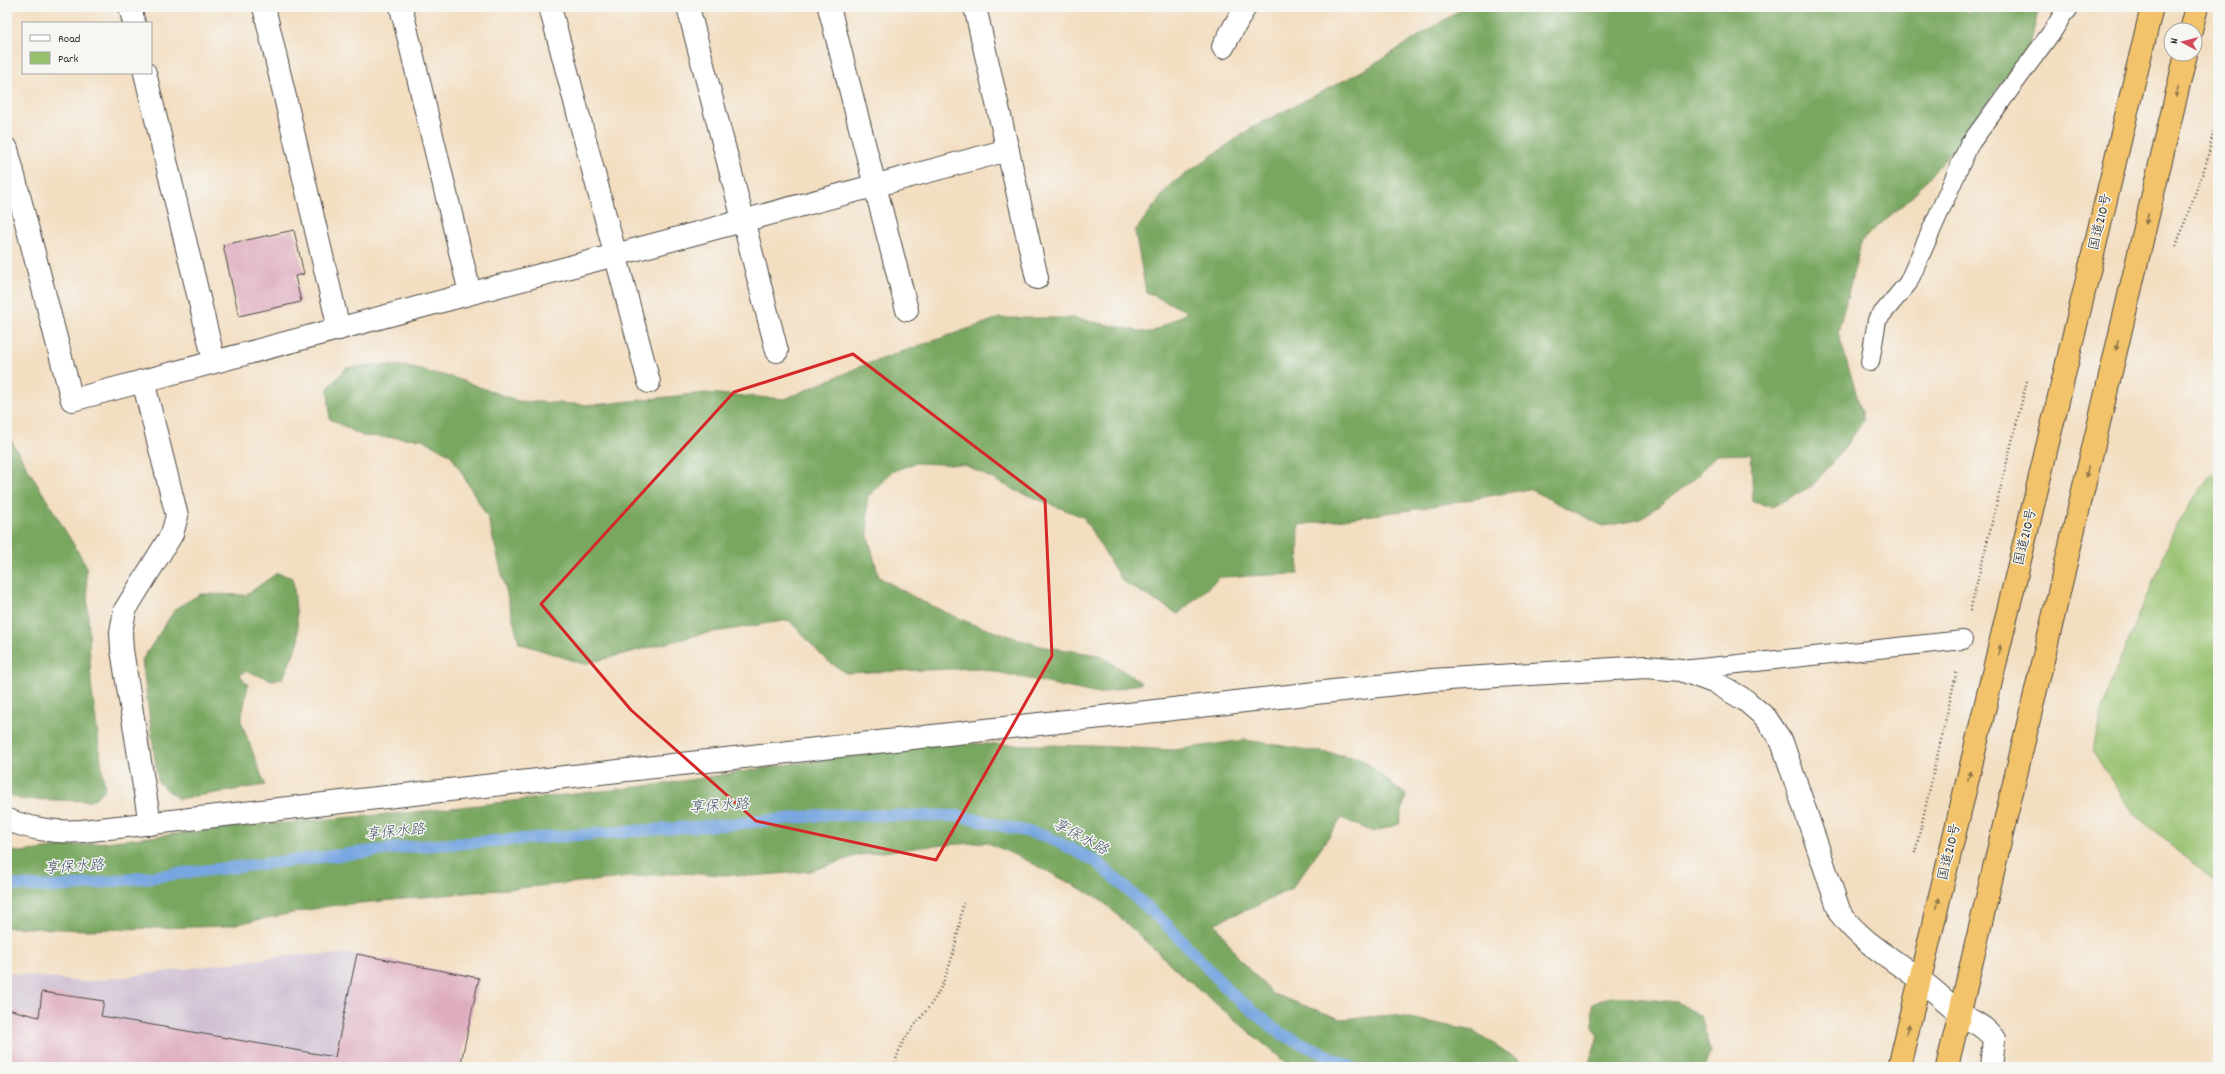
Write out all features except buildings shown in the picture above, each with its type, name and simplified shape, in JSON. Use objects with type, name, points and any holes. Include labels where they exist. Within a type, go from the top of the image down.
[{"type":"highway","name":"国道210号","points":[[1899,1067],[2152,7]]},
{"type":"highway","points":[[2193,22],[2197,7]]},
{"type":"highway","points":[[1947,1067],[2184,62]]},
{"type":"street","points":[[130,7],[134,22]]},
{"type":"street","points":[[264,7],[339,328]]},
{"type":"street","points":[[401,7],[470,293]]},
{"type":"street","points":[[550,7],[648,382]]},
{"type":"street","points":[[688,7],[777,351]]},
{"type":"street","points":[[829,7],[907,310]]},
{"type":"street","points":[[975,7],[1038,278]]},
{"type":"street","points":[[1223,47],[1244,7]]},
{"type":"street","points":[[146,74],[214,361]]},
{"type":"street","points":[[7,149],[72,400],[1008,150]]},
{"type":"street","points":[[143,381],[177,516],[172,534],[125,610],[121,632],[122,650],[150,824]]},
{"type":"street","points":[[7,820],[42,831],[60,833],[1432,680],[1646,667],[1681,670],[1716,683],[1745,700],[1766,718],[1782,742],[1840,913],[1850,928],[1868,943],[1920,980],[1960,1013],[1988,1029],[1994,1039],[1992,1067]]},
{"type":"lane","points":[[1870,362],[1877,320],[1908,283],[1969,145],[2054,29],[2066,8]]},
{"type":"lane","points":[[1681,670],[1963,640]]},
{"type":"path","points":[[895,1067],[903,1042],[932,1002],[949,969],[956,943],[963,903]]},
{"type":"highlighted area","points":[[853,354],[1045,500],[1052,656],[936,860],[756,821],[631,710],[541,604],[734,392]]},
{"type":"shaded area","points":[[357,954],[479,978],[460,1067],[7,1067],[7,973],[85,982],[292,955]]},
{"type":"green space","points":[[1465,7],[1963,7],[1967,14],[1971,7],[2039,7],[2031,41],[1961,140],[1913,196],[1862,240],[1838,332],[1864,420],[1846,446],[1812,486],[1772,507],[1753,502],[1751,454],[1716,455],[1691,482],[1639,520],[1603,526],[1529,489],[1410,510],[1299,525],[1298,574],[1220,577],[1178,614],[1122,581],[1083,517],[1017,491],[965,465],[915,463],[891,472],[867,498],[868,536],[879,577],[921,601],[972,624],[1040,646],[1099,655],[1142,683],[1098,694],[978,668],[846,673],[825,659],[789,620],[702,634],[584,664],[519,643],[488,518],[451,455],[422,439],[363,436],[330,419],[328,388],[346,368],[371,365],[403,366],[455,378],[518,401],[594,405],[704,393],[785,399],[864,365],[999,318],[1073,318],[1150,333],[1188,312],[1146,292],[1135,231],[1170,185],[1253,127],[1366,69]]},
{"type":"green space","points":[[7,434],[86,565],[91,683],[105,790],[91,801],[19,799],[7,793]]},
{"type":"green space","points":[[2218,470],[2218,884],[2134,814],[2092,751],[2109,687],[2177,523],[2209,477]]},
{"type":"green space","points":[[277,573],[293,578],[299,641],[283,678],[272,680],[246,671],[240,675],[248,685],[241,721],[265,785],[178,799],[158,782],[142,660],[176,608],[201,594],[246,595]]},
{"type":"green space","points":[[1245,740],[1360,758],[1406,795],[1399,824],[1373,832],[1342,818],[1292,888],[1258,905],[1215,923],[1240,960],[1273,994],[1341,1019],[1394,1015],[1474,1031],[1529,1067],[1291,1067],[1182,975],[1100,899],[1028,861],[986,842],[922,847],[859,855],[811,871],[753,876],[675,873],[329,906],[226,926],[87,930],[7,927],[7,850],[20,852],[235,827],[425,811],[663,784],[927,743],[1094,746],[1174,750]]},
{"type":"green space","points":[[1611,996],[1677,1002],[1701,1016],[1710,1052],[1704,1067],[1582,1067],[1589,1062],[1598,1036],[1593,1026],[1592,1004]]},
{"type":"waterway","name":"享保水路","points":[[7,885],[54,887],[81,885],[408,847],[722,825],[825,815],[960,816],[1046,836],[1097,862],[1170,928],[1232,994],[1282,1034],[1351,1067]]}]
